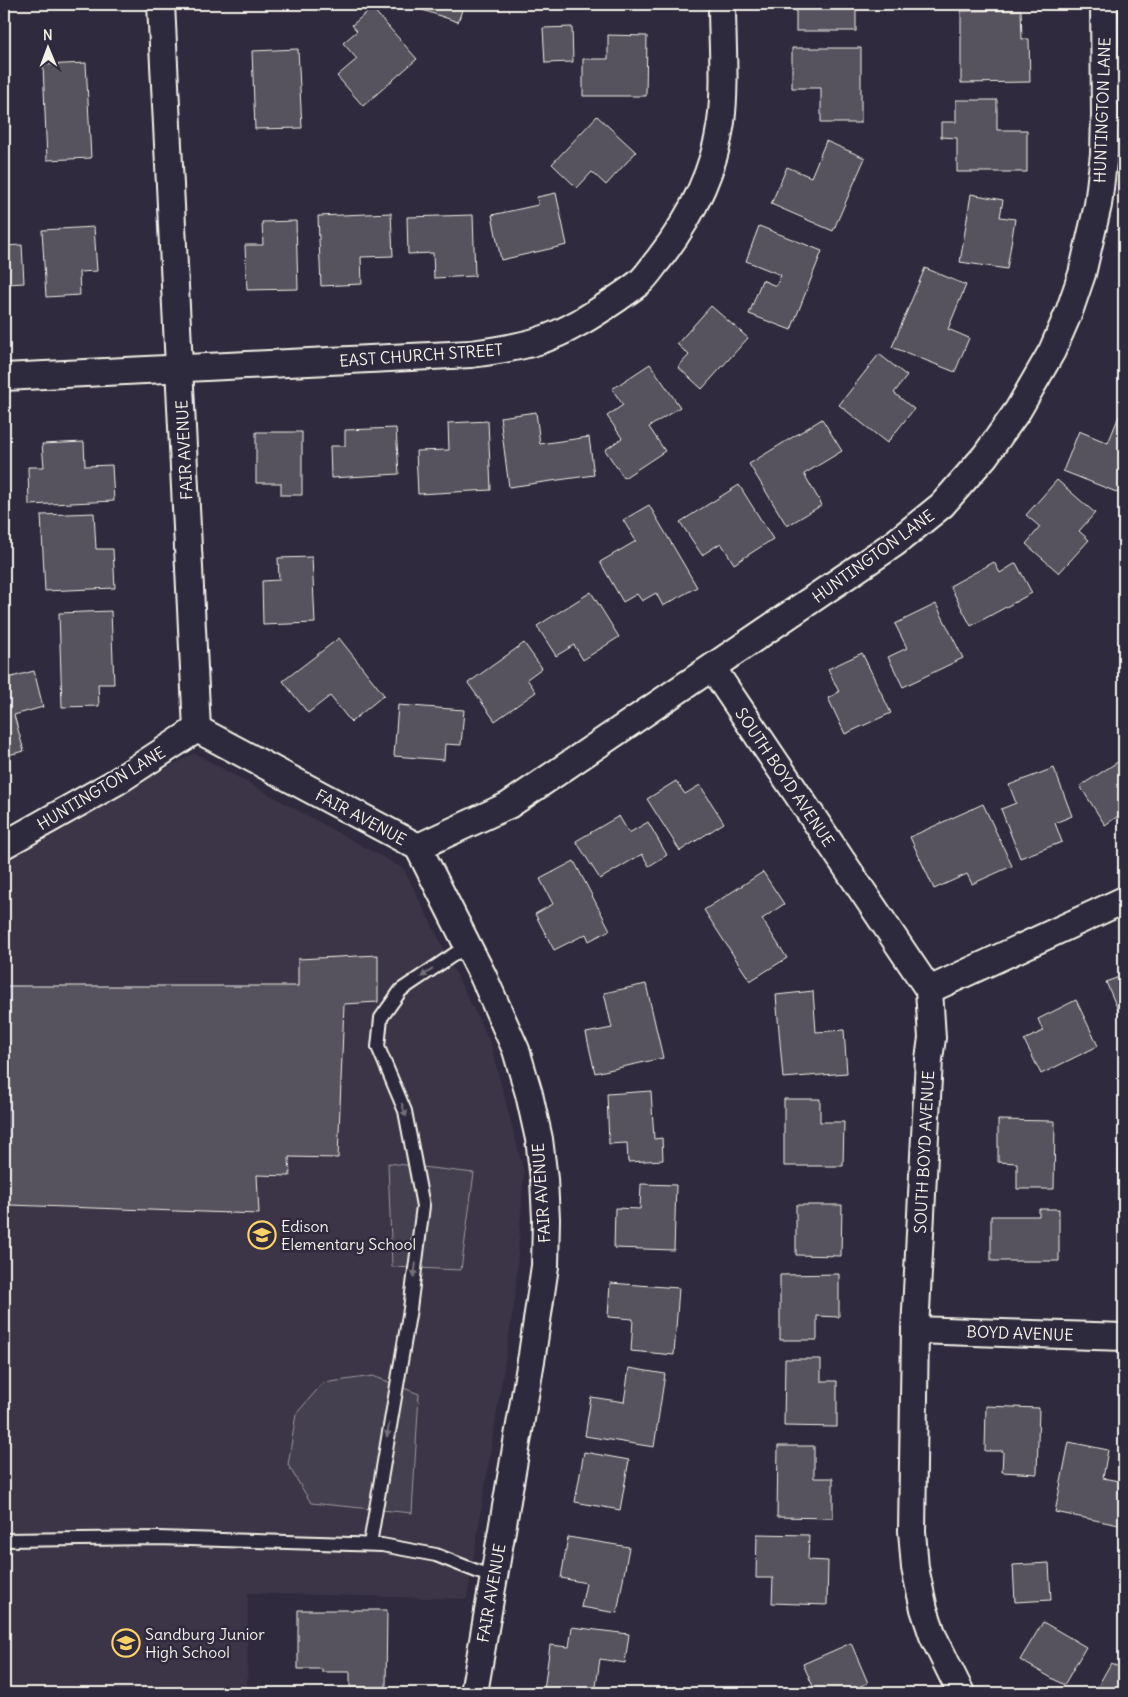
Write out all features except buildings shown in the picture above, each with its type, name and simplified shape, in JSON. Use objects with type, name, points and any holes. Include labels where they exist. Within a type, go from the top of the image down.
[{"type":"street","name":"FAIR AVENUE","points":[[161,4],[197,729],[418,848],[468,945],[516,1050],[529,1094],[539,1139],[546,1219],[545,1266],[532,1355],[474,1693]]},
{"type":"street","name":"EAST CHURCH STREET","points":[[4,377],[471,354],[505,350],[539,341],[561,332],[601,310],[641,282],[671,243],[692,211],[708,176],[721,122],[723,86],[722,4]]},
{"type":"street","name":"HUNTINGTON LANE","points":[[418,848],[509,806],[895,543],[942,505],[984,456],[1018,410],[1052,351],[1082,274],[1098,205],[1104,154],[1104,4]]},
{"type":"street","name":"SOUTH BOYD AVENUE","points":[[713,668],[929,990],[932,1038],[929,1058],[915,1330],[912,1531],[915,1568],[924,1609],[933,1636],[961,1693]]},
{"type":"street","name":"HUNTINGTON LANE","points":[[4,845],[116,782],[197,729]]},
{"type":"street","points":[[929,990],[1124,900]]},
{"type":"street","name":"BOYD AVENUE","points":[[915,1330],[1124,1337]]},
{"type":"lane","points":[[370,1544],[410,1309],[423,1206],[405,1112],[378,1047],[381,1018],[401,990],[468,945]]},
{"type":"lane","points":[[4,1540],[158,1538],[382,1544],[436,1555],[494,1578]]},
{"type":"shaded area","name":"Edison Elementary School","points":[[194,753],[404,869],[490,1042],[524,1172],[515,1298],[467,1599],[248,1593],[247,1693],[4,1693],[4,859]]},
{"type":"shaded area","points":[[388,1163],[474,1173],[461,1270],[392,1267]]},
{"type":"shaded area","points":[[373,1376],[419,1394],[412,1513],[311,1503],[288,1465],[296,1414],[323,1383]]},
{"type":"place","name":"Edison Elementary School","points":[[262,1235]]},
{"type":"place","name":"Sandburg Junior High School","points":[[126,1643]]}]
